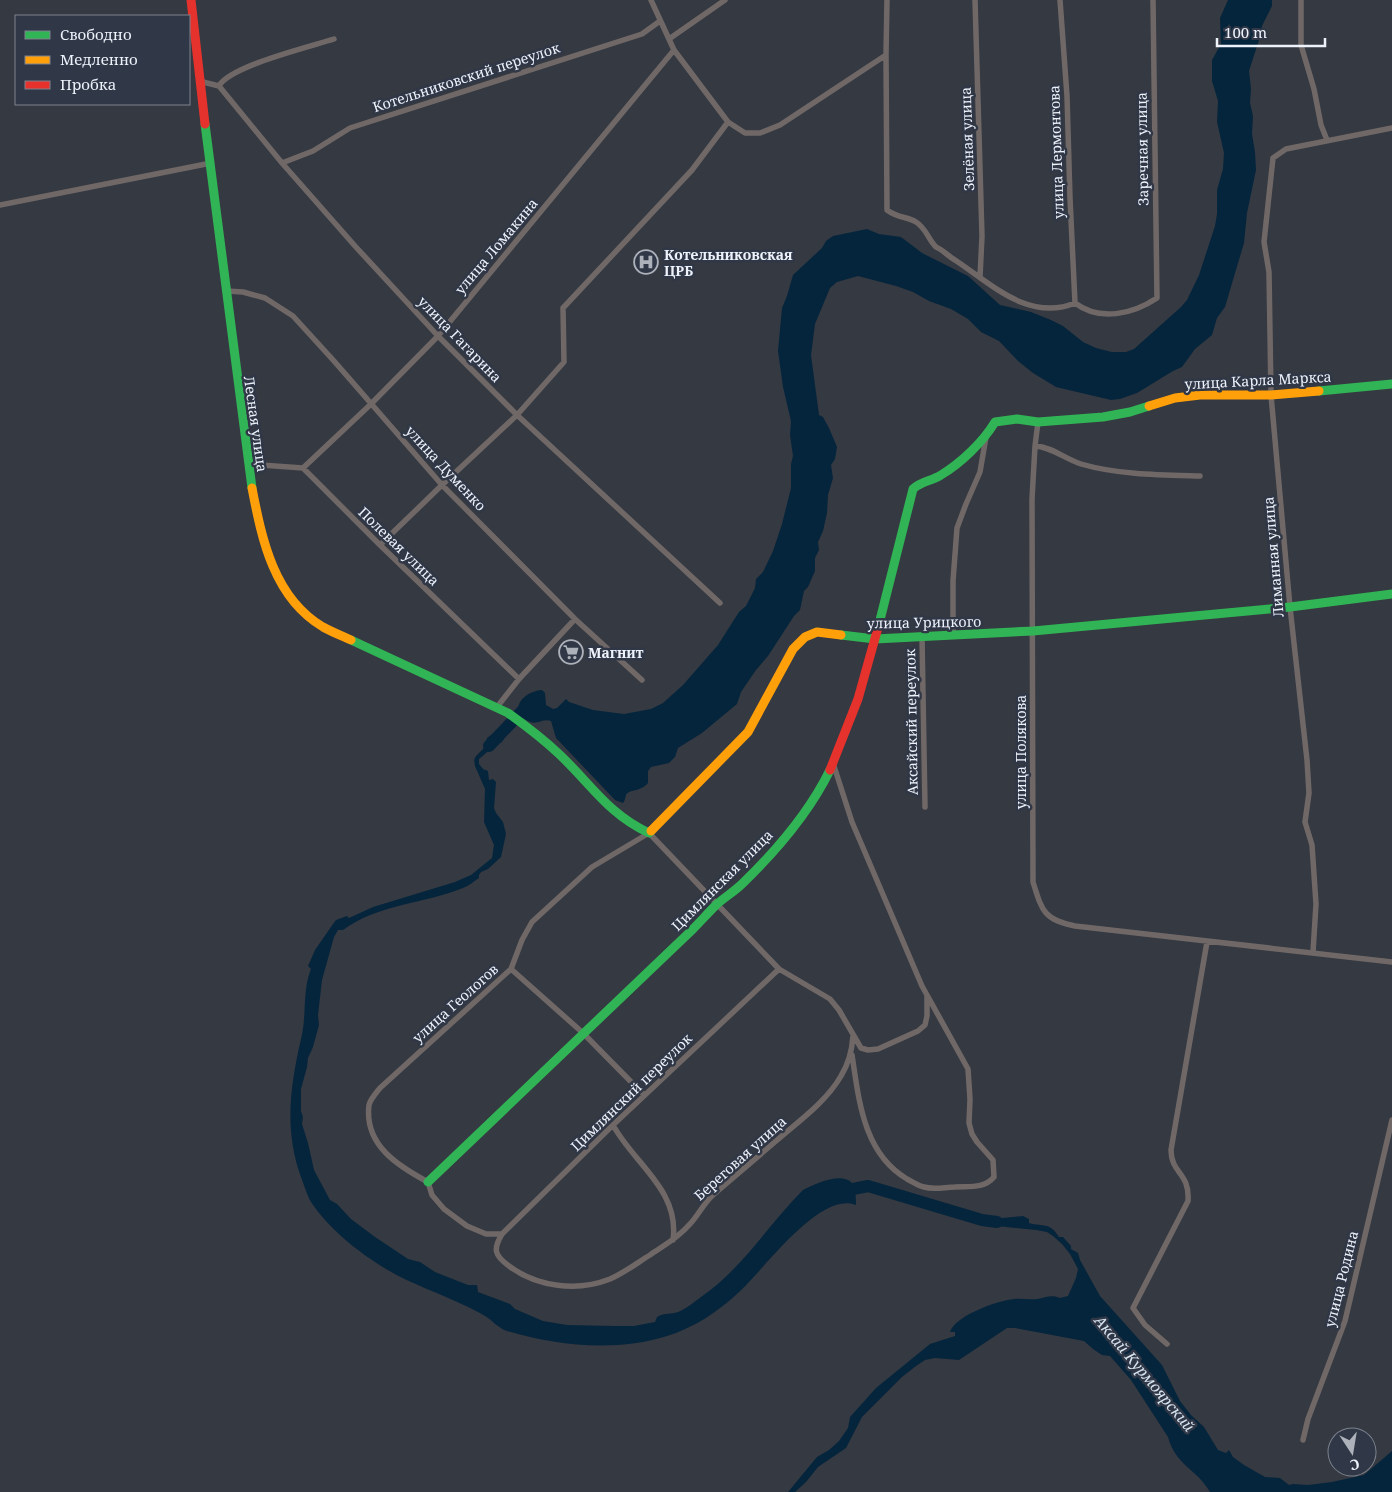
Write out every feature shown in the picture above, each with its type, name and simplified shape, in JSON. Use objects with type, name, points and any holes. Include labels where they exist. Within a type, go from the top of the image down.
[{"type":"street","name":"Лесная улица","points":[[191,0],[217,229],[248,464],[264,541],[277,577],[292,603],[322,627],[508,713],[560,755],[613,811],[634,826],[649,833]]},
{"type":"street","points":[[651,0],[674,50],[728,122],[745,133],[760,133],[780,125],[886,55]]},
{"type":"street","points":[[669,39],[725,0]]},
{"type":"street","points":[[887,0],[887,210],[895,216],[914,221],[924,228],[930,241],[936,247],[1000,291],[1022,303],[1047,309],[1066,307],[1075,303]]},
{"type":"street","name":"Зелёная улица","points":[[975,0],[982,227],[980,277]]},
{"type":"street","name":"улица Лермонтова","points":[[1060,0],[1067,96],[1075,303]]},
{"type":"street","name":"Заречная улица","points":[[1075,303],[1095,313],[1112,314],[1137,308],[1157,298],[1153,0]]},
{"type":"street","points":[[1301,0],[1301,45],[1314,89],[1321,125],[1327,140],[1392,128]]},
{"type":"street","name":"Котельниковский переулок","points":[[282,163],[313,150],[350,128],[642,34],[660,21]]},
{"type":"street","points":[[199,81],[219,86],[221,81],[228,76],[249,66],[334,39]]},
{"type":"street","name":"улица Ломакина","points":[[303,468],[371,404],[438,336],[674,50]]},
{"type":"street","name":"улица Гагарина","points":[[219,86],[282,163],[438,336],[517,415],[720,603]]},
{"type":"street","points":[[380,545],[517,415],[564,362],[563,308],[692,170],[728,122]]},
{"type":"street","name":"Лиманная улица","points":[[1313,952],[1316,904],[1312,845],[1305,822],[1309,793],[1307,760],[1290,607],[1272,395],[1269,272],[1264,242],[1273,158],[1286,149],[1327,140]]},
{"type":"street","points":[[0,205],[210,163]]},
{"type":"street","name":"улица Думенко","points":[[226,291],[243,292],[265,298],[293,316],[442,485],[575,619],[642,680]]},
{"type":"street","name":"улица Карла Маркса","points":[[1038,422],[1103,417],[1130,412],[1175,398],[1200,395],[1272,395],[1392,384]]},
{"type":"street","name":"Цимлянская улица","points":[[428,1182],[717,904],[744,882],[797,824],[813,802],[833,763],[858,698],[913,489],[918,484],[940,476],[962,461],[986,437],[996,422],[1018,419],[1038,422]]},
{"type":"street","name":"улица Полякова","points":[[1038,422],[1032,499],[1033,882],[1042,905],[1052,920],[1060,923],[1207,942],[1392,962]]},
{"type":"street","points":[[953,636],[953,581],[958,528],[980,472],[986,437]]},
{"type":"street","points":[[1035,446],[1081,464],[1111,470],[1200,476]]},
{"type":"street","points":[[248,464],[303,468]]},
{"type":"street","name":"Полевая улица","points":[[303,468],[519,679]]},
{"type":"street","name":"улица Урицкого","points":[[649,833],[748,732],[793,649],[809,634],[817,632],[875,639],[1033,631],[1290,607],[1392,594]]},
{"type":"street","points":[[497,707],[519,679],[575,619]]},
{"type":"street","name":"Аксайский переулок","points":[[922,637],[925,807]]},
{"type":"street","points":[[833,763],[855,829],[927,997],[968,1069],[972,1134],[993,1160],[994,1177],[990,1182],[977,1186],[924,1187],[901,1175],[889,1165],[870,1137],[864,1121],[851,1053]]},
{"type":"street","points":[[649,833],[779,969],[830,999],[839,1010],[861,1048],[868,1050],[878,1049],[918,1031],[925,1025],[927,997]]},
{"type":"street","name":"улица Геологов","points":[[428,1182],[387,1156],[377,1142],[370,1123],[369,1104],[380,1088],[511,969],[522,940],[532,922],[592,867],[649,833]]},
{"type":"street","points":[[1167,1344],[1145,1325],[1133,1308],[1188,1201],[1186,1180],[1173,1164],[1171,1150],[1207,942]]},
{"type":"street","points":[[511,969],[583,1034],[644,1096]]},
{"type":"street","name":"Цимлянский переулок","points":[[502,1234],[613,1125],[779,969]]},
{"type":"street","name":"Береговая улица","points":[[502,1234],[496,1249],[504,1262],[529,1278],[542,1283],[560,1286],[595,1284],[611,1278],[673,1240],[689,1225],[712,1195],[808,1114],[841,1077],[851,1053],[853,1035]]},
{"type":"street","name":"улица Родина","points":[[1303,1440],[1308,1418],[1345,1321],[1392,1120]]},
{"type":"street","points":[[613,1125],[623,1142],[646,1166],[671,1209],[675,1222],[673,1240]]},
{"type":"street","points":[[428,1182],[432,1195],[444,1209],[467,1226],[486,1234],[502,1234]]},
{"type":"water","points":[[1228,0],[1272,0],[1272,6],[1262,26],[1249,71],[1256,170],[1247,213],[1244,243],[1225,307],[1217,318],[1212,335],[1195,349],[1182,367],[1137,393],[1111,400],[1056,387],[1033,373],[1018,361],[999,341],[981,332],[968,319],[913,292],[858,276],[837,282],[830,288],[815,324],[811,355],[819,415],[823,417],[837,447],[835,459],[831,465],[833,478],[828,495],[823,531],[818,542],[819,550],[815,558],[815,571],[808,587],[804,591],[800,610],[741,692],[737,704],[702,733],[678,748],[675,757],[669,763],[651,767],[648,771],[648,783],[645,786],[628,793],[623,803],[615,800],[556,738],[551,721],[545,720],[534,723],[528,721],[522,717],[518,707],[524,697],[535,691],[542,690],[545,693],[546,705],[553,709],[557,708],[566,699],[569,702],[593,710],[624,714],[651,709],[663,703],[683,685],[718,645],[739,612],[746,606],[755,588],[756,579],[763,572],[773,551],[791,488],[793,456],[790,435],[791,421],[783,387],[778,351],[782,308],[793,275],[833,236],[867,229],[879,234],[901,237],[922,253],[968,276],[1000,305],[1031,312],[1051,320],[1063,326],[1083,342],[1096,348],[1112,352],[1126,352],[1134,349],[1187,300],[1199,275],[1215,226],[1217,190],[1223,169],[1224,153],[1217,122],[1218,101],[1212,81],[1212,60],[1221,44],[1220,18]]},
{"type":"water","points":[[497,731],[502,734],[504,739],[501,743],[496,741],[492,748],[479,759],[479,764],[488,771],[489,780],[493,779],[496,782],[494,808],[503,822],[506,834],[501,857],[488,869],[481,872],[479,878],[465,887],[371,915],[343,930],[338,930],[334,937],[322,980],[318,1015],[319,1025],[308,1058],[301,1089],[302,1124],[314,1170],[330,1200],[337,1204],[351,1219],[408,1259],[420,1262],[435,1272],[468,1285],[477,1285],[478,1292],[510,1304],[515,1309],[543,1321],[567,1325],[634,1326],[655,1322],[660,1315],[681,1311],[716,1286],[742,1260],[803,1190],[820,1182],[841,1178],[847,1179],[853,1184],[856,1205],[841,1204],[826,1210],[809,1221],[722,1307],[696,1324],[667,1336],[628,1344],[587,1345],[546,1340],[504,1330],[476,1311],[415,1284],[375,1262],[335,1231],[311,1202],[304,1187],[296,1160],[292,1142],[290,1108],[294,1074],[303,1030],[306,986],[311,969],[308,966],[315,950],[336,920],[347,916],[349,918],[373,907],[455,882],[471,875],[492,858],[494,845],[484,822],[485,789],[474,760],[485,747],[487,738]]},
{"type":"water","name":"Аксай Курмоярский","points":[[1023,1216],[1029,1219],[1029,1223],[1050,1227],[1059,1237],[1063,1237],[1071,1246],[1071,1249],[1078,1253],[1100,1296],[1162,1365],[1180,1401],[1204,1427],[1218,1450],[1226,1453],[1229,1450],[1233,1457],[1244,1465],[1265,1477],[1280,1478],[1289,1485],[1308,1485],[1355,1477],[1377,1477],[1377,1464],[1392,1451],[1392,1492],[1210,1492],[1199,1477],[1181,1461],[1168,1437],[1131,1380],[1110,1356],[1102,1355],[1084,1341],[1007,1328],[959,1360],[935,1358],[925,1360],[916,1366],[902,1377],[862,1417],[846,1448],[818,1467],[795,1492],[788,1492],[817,1457],[839,1441],[848,1428],[850,1417],[876,1388],[930,1344],[955,1336],[955,1332],[950,1332],[960,1320],[978,1310],[1007,1300],[1068,1296],[1078,1269],[1062,1244],[1047,1232],[978,1224],[981,1218]]},
{"type":"waterway","points":[[489,746],[527,706],[534,708]]},
{"type":"waterway","points":[[838,1192],[868,1186],[982,1220],[997,1222]]},
{"type":"traffic: fast","points":[[205,124],[252,488]]},
{"type":"traffic: fast","points":[[1319,391],[1392,384]]},
{"type":"traffic: fast","points":[[879,624],[913,489],[919,484],[938,477],[949,470],[971,452],[995,422],[1017,419],[1038,422],[1103,417],[1149,406]]},
{"type":"traffic: fast","points":[[841,635],[875,639],[1033,631],[1290,607],[1392,594]]},
{"type":"traffic: fast","points":[[351,640],[508,713],[553,748],[611,808],[635,825],[649,833],[651,831]]},
{"type":"traffic: fast","points":[[428,1182],[716,905],[740,886],[756,870],[802,816],[830,770]]},
{"type":"traffic: slow","points":[[1149,406],[1175,398],[1200,395],[1271,395],[1319,391]]},
{"type":"traffic: slow","points":[[252,488],[260,528],[273,566],[282,584],[306,615],[323,627],[351,640]]},
{"type":"traffic: slow","points":[[651,831],[748,732],[793,649],[805,637],[817,632],[841,635]]},
{"type":"traffic: jam","points":[[191,0],[205,124]]},
{"type":"traffic: jam","points":[[830,770],[858,699],[879,624]]},
{"type":"place","name":"Котельниковская ЦРБ","points":[[646,262]]},
{"type":"place","name":"Магнит","points":[[571,652]]}]
